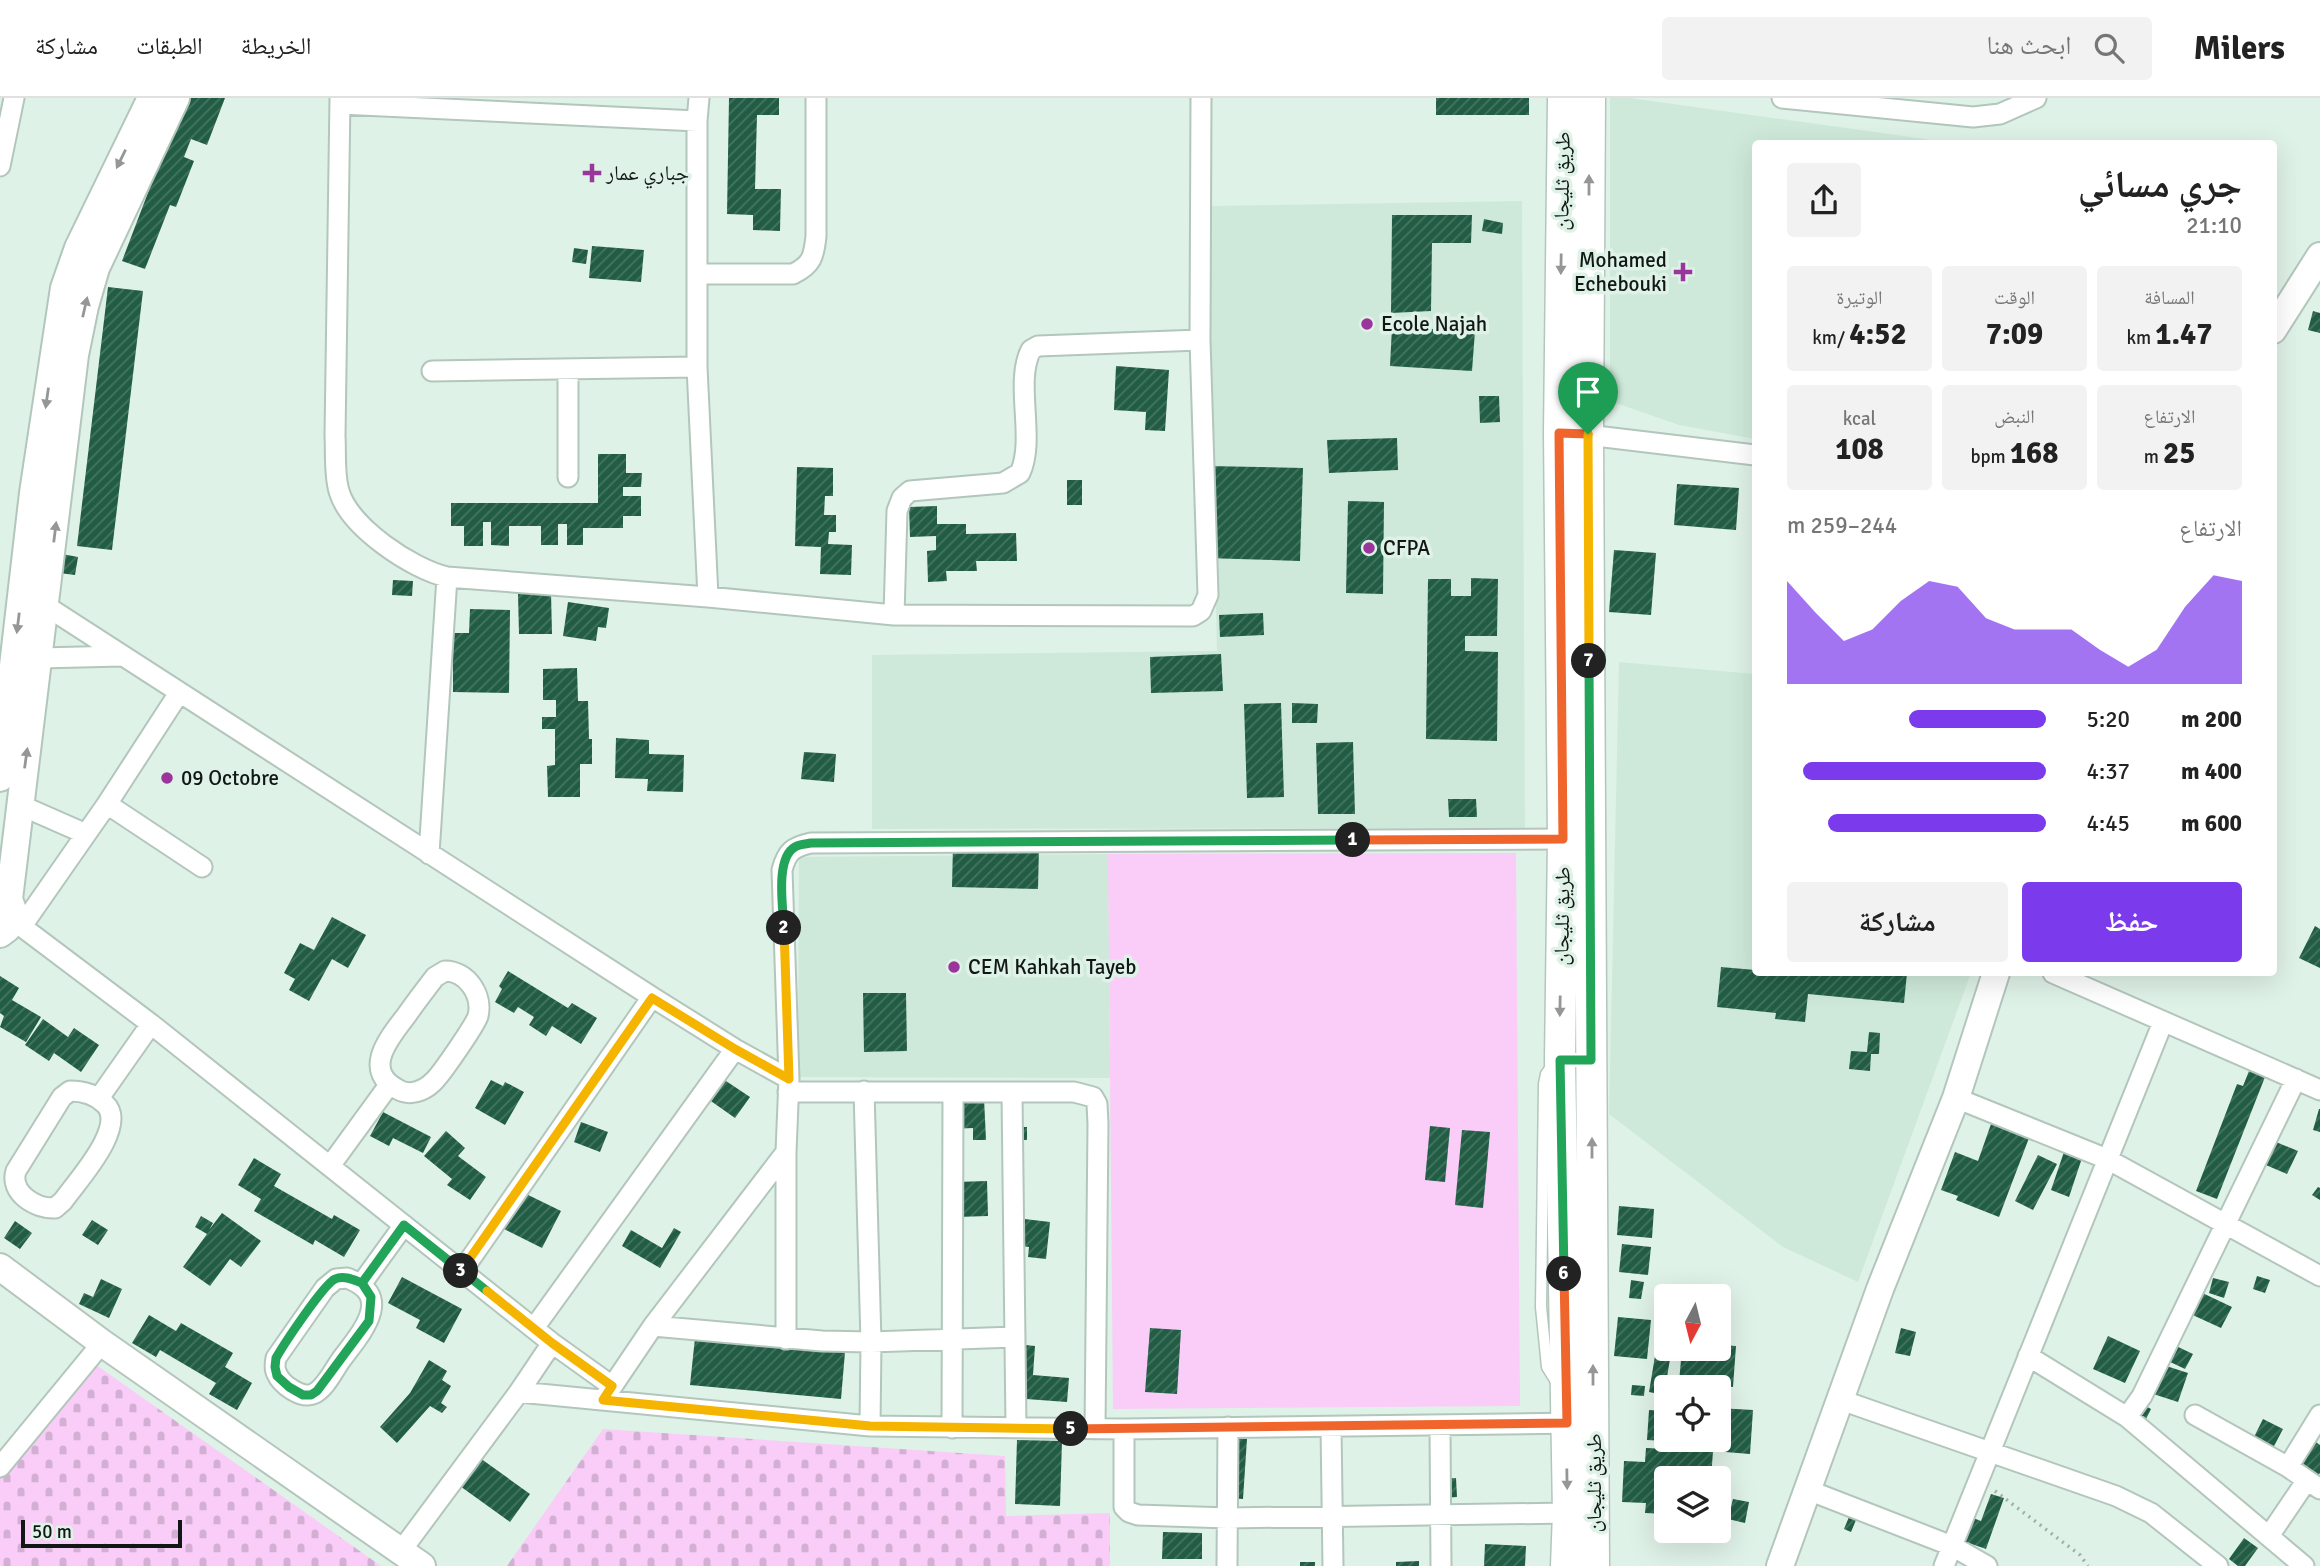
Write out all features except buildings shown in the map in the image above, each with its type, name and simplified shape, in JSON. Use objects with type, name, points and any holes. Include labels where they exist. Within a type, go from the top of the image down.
[{"type":"main road","name":"طريق ثليجان","points":[[1563,98],[1573,434],[1575,1060],[1575,1414],[1566,1566]]},
{"type":"main road","name":"طريق ثليجان","points":[[1575,1060],[1563,839],[1573,434],[1590,98]]},
{"type":"main road","name":"طريق ثليجان","points":[[1575,1414],[1594,1566]]},
{"type":"street","points":[[0,166],[14,98]]},
{"type":"street","points":[[0,778],[33,494],[64,288],[78,248],[151,98]]},
{"type":"street","points":[[6,920],[75,355],[85,306],[109,237],[176,98]]},
{"type":"street","points":[[699,98],[697,367],[709,597]]},
{"type":"street","points":[[697,274],[793,274],[807,267],[814,256],[816,236],[816,98]]},
{"type":"street","points":[[697,121],[340,101],[335,436],[338,488],[343,502],[405,561],[429,573],[447,577],[709,597],[894,615],[1193,616],[1201,611],[1208,595],[1200,340],[1201,98]]},
{"type":"street","points":[[1782,98],[1973,117],[2000,114],[2036,98]]},
{"type":"street","points":[[2277,324],[2320,256]]},
{"type":"street","points":[[894,615],[897,511],[902,498],[910,491],[1003,483],[1020,473],[1024,458],[1026,373],[1031,350],[1038,346],[1200,340]]},
{"type":"street","points":[[432,370],[697,367]]},
{"type":"street","points":[[568,369],[568,477]]},
{"type":"street","points":[[1573,434],[1752,456]]},
{"type":"street","points":[[429,854],[447,577]]},
{"type":"street","points":[[46,606],[789,1085],[864,1091],[1074,1092],[1093,1097],[1097,1104],[1095,1429]]},
{"type":"street","points":[[40,658],[122,656]]},
{"type":"street","points":[[6,920],[86,834],[179,693]]},
{"type":"street","points":[[20,804],[86,834]]},
{"type":"street","points":[[107,804],[202,867]]},
{"type":"street","points":[[786,1339],[786,1152],[789,1085],[782,870],[786,856],[794,847],[811,843],[1563,839]]},
{"type":"street","points":[[6,920],[151,1024],[534,1328],[607,1393]]},
{"type":"street","points":[[445,971],[453,971],[470,983],[478,997],[477,1018],[433,1083],[417,1092],[404,1093],[389,1086],[381,1072],[380,1060],[385,1044],[435,977],[445,971]]},
{"type":"street","points":[[1780,1566],[1880,1289],[1956,1098],[1995,976]]},
{"type":"street","points":[[2060,976],[2320,1090]]},
{"type":"street","points":[[462,1271],[652,998]]},
{"type":"street","points":[[1944,1566],[2163,1022]]},
{"type":"street","points":[[99,1098],[151,1024]]},
{"type":"street","points":[[534,1328],[735,1049]]},
{"type":"street","points":[[2127,1417],[2142,1396],[2296,1079]]},
{"type":"street","points":[[330,1166],[389,1086]]},
{"type":"street","points":[[70,1091],[82,1091],[99,1098],[111,1110],[109,1136],[63,1201],[55,1208],[44,1209],[28,1200],[17,1189],[14,1179],[16,1171],[62,1097],[70,1091]]},
{"type":"street","points":[[864,1091],[871,1342],[870,1426]]},
{"type":"street","points":[[952,1428],[953,1093]]},
{"type":"street","points":[[1012,1093],[1016,1427]]},
{"type":"street","points":[[1956,1098],[2107,1159],[2320,1276]]},
{"type":"street","points":[[607,1393],[653,1326],[786,1152]]},
{"type":"street","points":[[362,1283],[404,1225]]},
{"type":"street","points":[[0,1266],[102,1343],[412,1559],[552,1343]]},
{"type":"street","points":[[347,1278],[362,1283],[371,1297],[369,1321],[324,1384],[311,1395],[303,1395],[277,1376],[276,1358],[325,1288],[335,1279],[347,1278]]},
{"type":"street","points":[[653,1326],[786,1339],[871,1342],[1015,1337]]},
{"type":"street","points":[[0,1467],[102,1343]]},
{"type":"street","points":[[2028,1356],[2127,1417],[2304,1566]]},
{"type":"street","points":[[519,1392],[607,1393],[870,1426],[952,1428],[1440,1426],[1575,1414]]},
{"type":"street","points":[[1841,1400],[2105,1492],[2151,1513],[2218,1566]]},
{"type":"street","points":[[2195,1415],[2313,1484],[2269,1536]]},
{"type":"street","points":[[2288,1467],[2320,1415]]},
{"type":"street","points":[[1440,1426],[1441,1566]]},
{"type":"street","points":[[1227,1566],[1228,1427]]},
{"type":"street","points":[[1331,1427],[1333,1566]]},
{"type":"street","points":[[1124,1429],[1125,1507],[1129,1512],[1138,1515],[1228,1518],[1568,1513]]},
{"type":"street","points":[[1808,1490],[1952,1546],[1987,1566]]},
{"type":"path","points":[[1979,1478],[2080,1555],[2088,1566]]},
{"type":"shaded area","name":"Mohamed Echebouki","points":[[1610,98],[1630,98],[1931,140],[1752,140],[1752,438],[1679,425],[1610,401]]},
{"type":"shaded area","name":"CFPA","points":[[1522,201],[1525,828],[872,829],[872,655],[1217,651],[1210,206]]},
{"type":"shaded area","points":[[1619,662],[1752,674],[1752,976],[1970,976],[1858,1282],[1783,1247],[1609,1114]]},
{"type":"shaded area","name":"CEM Kahkah Tayeb","points":[[1108,854],[1110,1078],[798,1077],[799,857]]},
{"type":"green space","points":[[1516,853],[1520,1406],[1113,1409],[1108,854]]},
{"type":"green space","points":[[92,1362],[381,1566],[0,1566],[0,1475]]},
{"type":"green space","points":[[603,1429],[1005,1456],[1006,1516],[1110,1513],[1110,1566],[507,1566]]},
{"type":"place","name":"جباري عمار","points":[[592,173]]},
{"type":"place","name":"Mohamed Echebouki","points":[[1683,272]]},
{"type":"place","name":"Ecole Najah","points":[[1367,324]]},
{"type":"place","name":"CFPA","points":[[1369,548]]},
{"type":"place","name":"09 Octobre","points":[[167,778]]},
{"type":"place","name":"CEM Kahkah Tayeb","points":[[954,967]]},
{"type":"route","points":[[1588,434],[1559,433],[1563,839],[811,843],[794,847],[786,856],[782,870],[789,1079],[652,998],[462,1271],[404,1225],[362,1283],[371,1297],[369,1321],[324,1384],[311,1395],[303,1395],[277,1376],[276,1358],[325,1288],[335,1279],[347,1278],[362,1283],[404,1225],[552,1343],[612,1386],[603,1400],[870,1426],[952,1428],[1124,1429],[1567,1423],[1560,1060],[1591,1060],[1588,434]]}]
